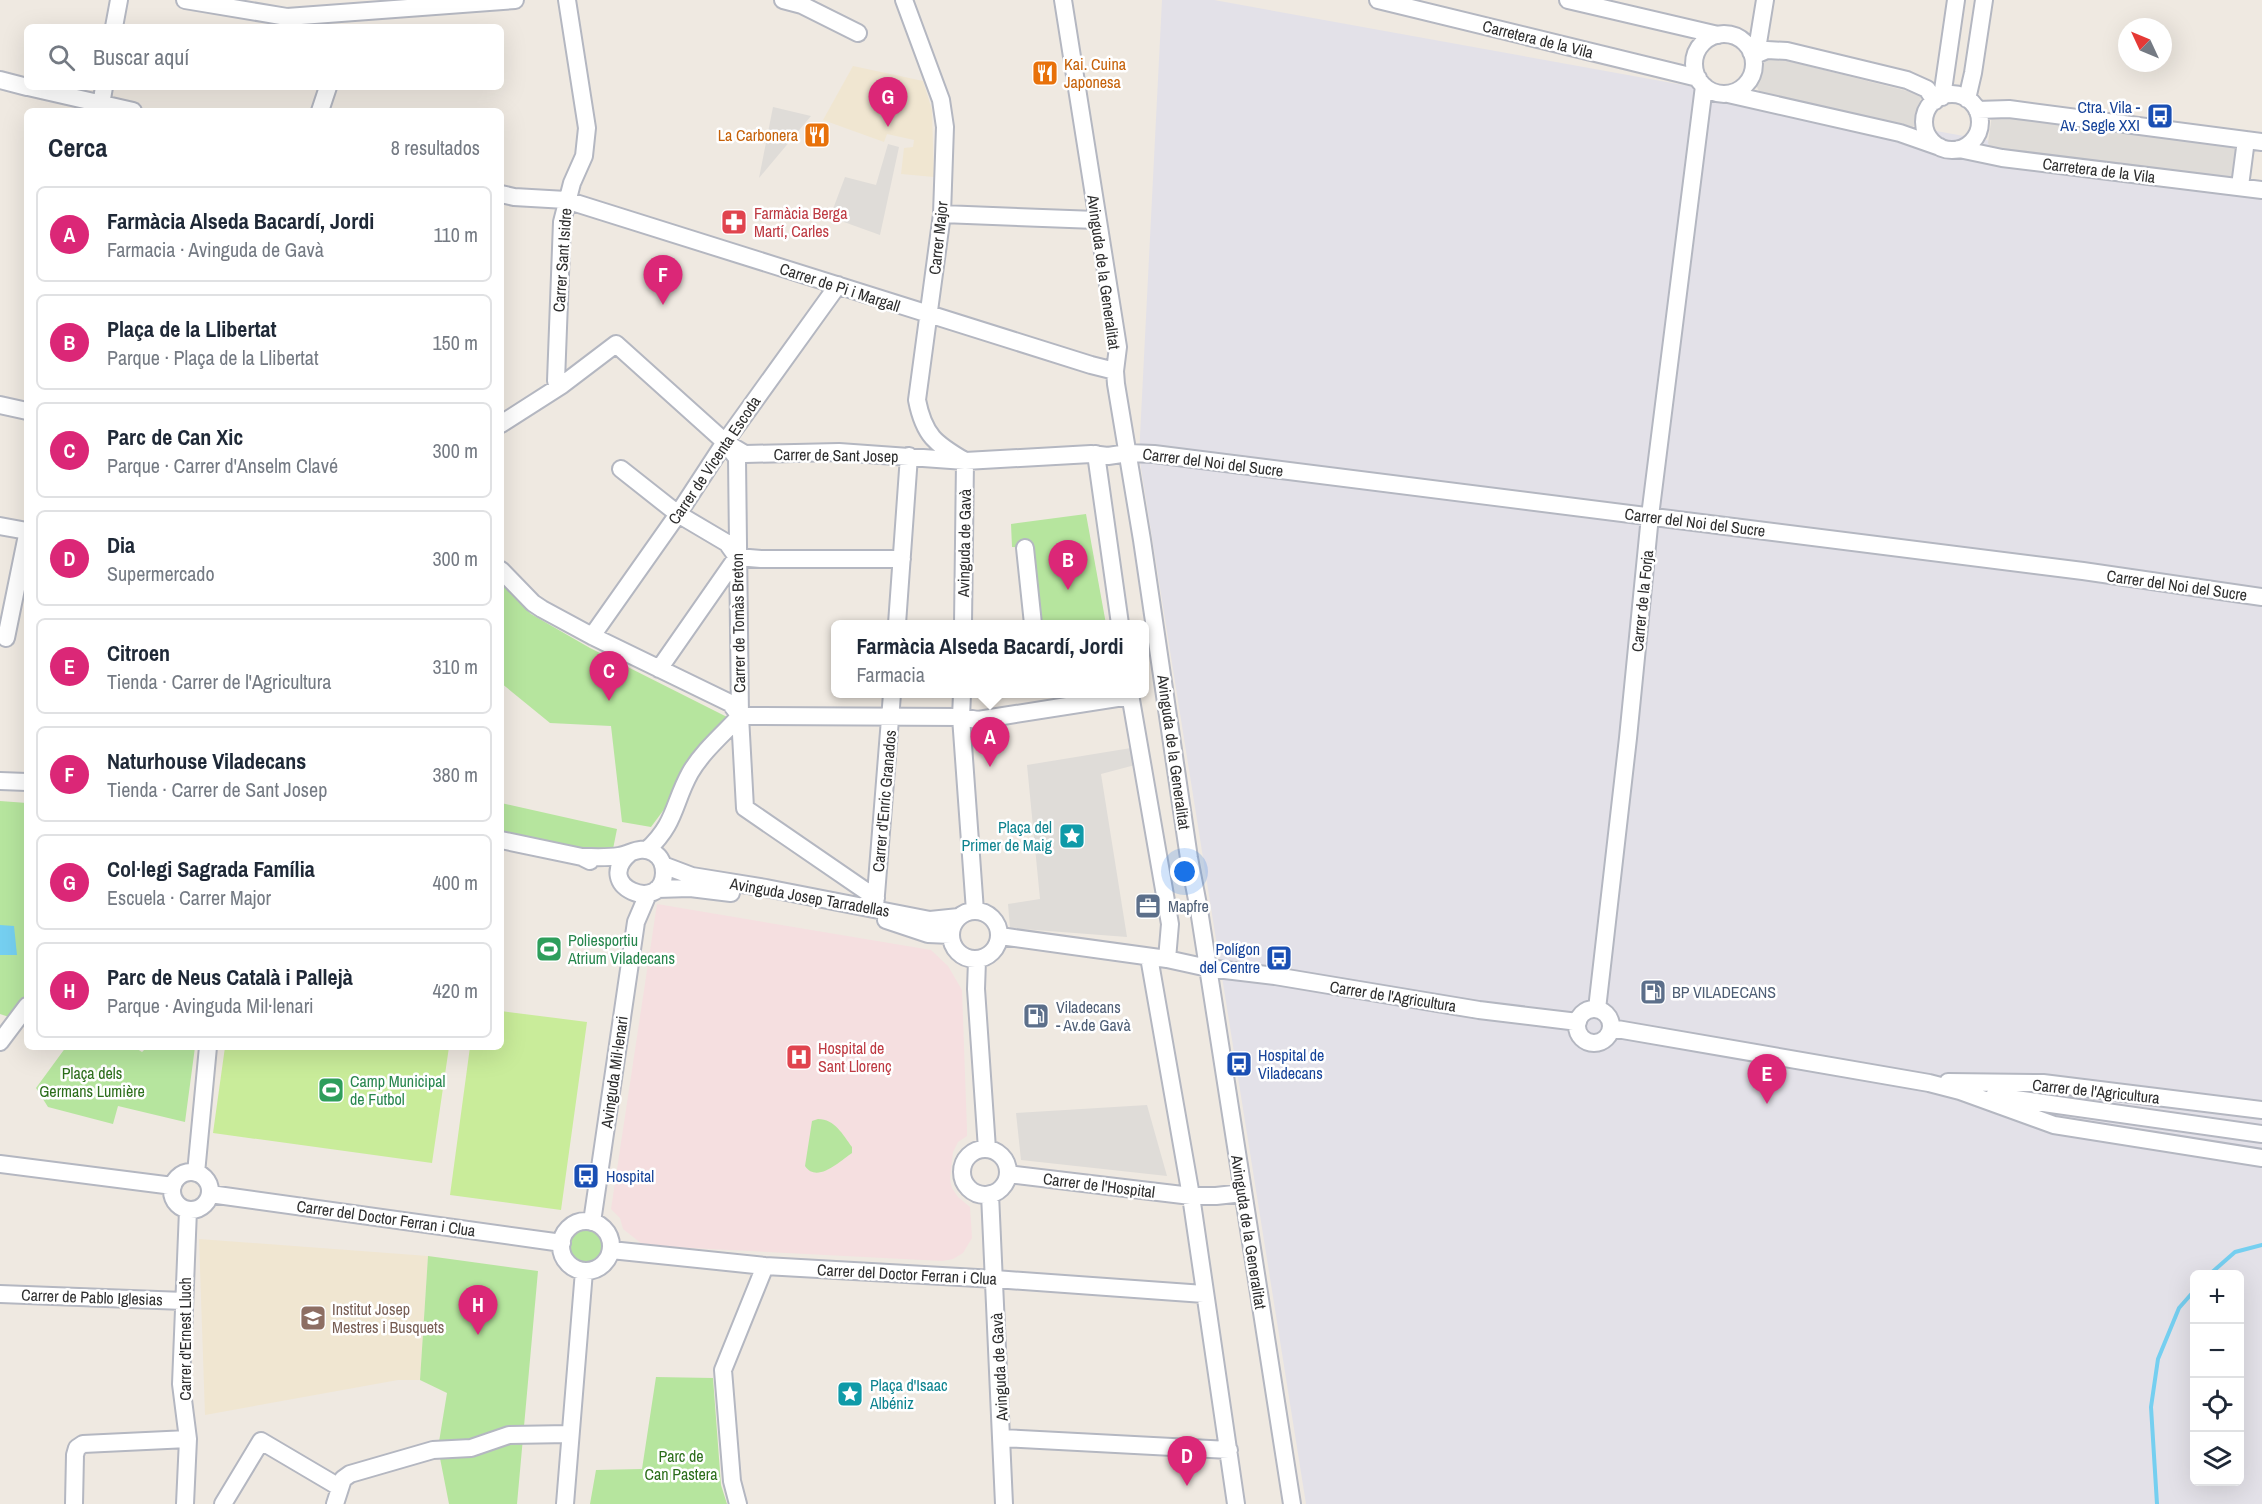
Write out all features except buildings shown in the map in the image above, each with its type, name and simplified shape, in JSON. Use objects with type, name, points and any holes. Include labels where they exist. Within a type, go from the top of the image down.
[{"type":"street","points":[[115,24],[119,0]]},
{"type":"street","points":[[185,0],[287,17],[349,20],[441,3],[515,0]]},
{"type":"street","name":"Carrer Sant Isidre","points":[[559,383],[562,222],[566,200],[582,164],[587,128],[567,0]]},
{"type":"street","points":[[783,0],[802,5],[858,33]]},
{"type":"street","name":"Carrer Major","points":[[904,0],[941,100],[945,127],[942,214],[917,400],[919,410],[933,440],[938,446],[965,461]]},
{"type":"street","name":"Avinguda de la Generalitat","points":[[1063,0],[1096,220],[1118,347],[1115,370],[1189,858],[1292,1504]]},
{"type":"street","name":"Carretera de la Vila","points":[[1378,0],[1701,82]]},
{"type":"street","points":[[1568,0],[1670,25],[1738,38],[1746,44],[1752,54],[1754,69],[1749,81],[1740,90],[1728,94]]},
{"type":"street","points":[[1752,54],[1758,43],[1765,0]]},
{"type":"street","points":[[1939,99],[1956,0]]},
{"type":"street","points":[[1984,0],[1972,104],[1980,122],[1978,134],[1970,144],[1959,149],[1946,150],[1933,143],[1925,129],[1926,113],[1939,99],[1955,95],[1972,104],[2254,141],[2240,186]]},
{"type":"street","points":[[1670,25],[1696,54]]},
{"type":"street","points":[[1718,35],[1707,40],[1696,54],[1694,66],[1701,82],[1718,93],[1899,133],[1940,147]]},
{"type":"street","points":[[1752,54],[1767,50],[1787,51],[1818,58],[1907,80],[1927,89],[1939,99]]},
{"type":"street","points":[[0,80],[24,86]]},
{"type":"street","name":"Carrer de la Forja","points":[[1597,1009],[1628,738],[1650,516],[1701,82]]},
{"type":"street","points":[[44,90],[102,101],[124,108]]},
{"type":"street","points":[[321,108],[327,90]]},
{"type":"street","name":"Carretera de la Vila","points":[[1959,149],[2002,158],[2262,190]]},
{"type":"street","name":"Carrer de Pi i Margall","points":[[504,195],[566,200],[838,285],[929,316],[1098,367],[1115,370]]},
{"type":"street","points":[[942,214],[1096,220]]},
{"type":"street","name":"Carrer de Vicenta Escoda","points":[[591,636],[678,514],[725,442],[838,285]]},
{"type":"street","name":"Carrer de Sant Josep","points":[[559,383],[616,344],[725,442],[745,454],[839,452],[965,461],[1096,454]]},
{"type":"street","points":[[504,422],[559,383]]},
{"type":"street","points":[[0,405],[24,410]]},
{"type":"street","name":"Carrer de Tomàs Breton","points":[[725,442],[736,458],[740,716],[745,808],[875,903]]},
{"type":"street","name":"Carrer del Noi del Sucre","points":[[1096,454],[1108,456],[1128,453],[1650,516],[2083,571],[2262,597]]},
{"type":"street","points":[[1096,454],[1119,620]]},
{"type":"street","points":[[897,620],[909,456]]},
{"type":"street","name":"Avinguda de Gavà","points":[[963,620],[965,461]]},
{"type":"street","points":[[621,469],[678,514],[727,543],[737,557],[902,559]]},
{"type":"street","points":[[0,526],[24,532]]},
{"type":"street","points":[[6,638],[24,548]]},
{"type":"street","points":[[1025,548],[1033,620]]},
{"type":"street","points":[[659,669],[737,557]]},
{"type":"street","points":[[504,573],[533,603],[591,636],[730,703],[740,716]]},
{"type":"street","name":"Carrer d'Enric Granados","points":[[875,903],[892,698]]},
{"type":"street","points":[[962,698],[967,914]]},
{"type":"street","points":[[647,850],[668,827],[690,773],[740,716],[962,717],[978,720],[1040,702],[1085,698]]},
{"type":"street","points":[[1131,698],[1170,924],[1167,959]]},
{"type":"street","points":[[0,781],[24,782]]},
{"type":"street","points":[[504,841],[582,857],[618,856],[641,849],[654,853],[663,865],[663,878],[652,891],[636,922]]},
{"type":"street","points":[[630,853],[620,864],[636,922]]},
{"type":"street","points":[[582,857],[607,869],[625,885],[642,895],[652,891]]},
{"type":"street","name":"Avinguda Josep Tarradellas","points":[[663,865],[692,876],[875,903],[930,920],[967,914]]},
{"type":"street","name":"Avinguda Josep Tarradellas","points":[[652,891],[690,888],[765,898],[880,918],[928,934],[951,935]]},
{"type":"street","points":[[983,912],[996,921],[1000,936],[999,943],[990,955],[977,960],[962,956],[956,950],[951,935],[952,929],[967,914],[983,912]]},
{"type":"street","name":"Avinguda Mil·lenari","points":[[592,1222],[636,922]]},
{"type":"street","points":[[1000,936],[1149,957],[1191,1196],[1236,1504]]},
{"type":"street","name":"Carrer de l'Agricultura","points":[[1149,957],[1479,1010],[1578,1023]]},
{"type":"street","points":[[977,960],[976,988],[987,1149]]},
{"type":"street","points":[[3,1033],[24,1009]]},
{"type":"street","points":[[1597,1009],[1609,1018],[1611,1028],[1602,1041],[1591,1043],[1582,1038],[1578,1023],[1587,1011],[1597,1009]]},
{"type":"street","name":"Carrer de l'Agricultura","points":[[1611,1028],[1929,1083],[2054,1125],[2262,1158]]},
{"type":"street","points":[[196,1173],[208,1050]]},
{"type":"street","name":"Carrer de l'Agricultura","points":[[1929,1083],[2043,1083],[2262,1110]]},
{"type":"street","name":"Carrer de l'Agricultura","points":[[1960,1092],[2062,1104],[2262,1134]]},
{"type":"street","points":[[980,1149],[987,1149],[1000,1154],[1007,1166],[1008,1174],[1001,1188],[990,1194],[976,1194],[969,1189],[962,1177],[963,1164],[970,1154],[980,1149]]},
{"type":"street","points":[[0,1164],[173,1186]]},
{"type":"street","points":[[196,1173],[207,1181],[210,1194],[204,1205],[188,1210],[176,1202],[173,1196],[173,1186],[179,1177],[196,1173]]},
{"type":"street","name":"Carrer de l'Hospital","points":[[1008,1174],[1191,1196],[1216,1197],[1243,1193]]},
{"type":"street","name":"Carrer del Doctor Ferran i Clua","points":[[210,1194],[562,1243]]},
{"type":"street","name":"Avinguda de Gavà","points":[[990,1194],[1004,1504]]},
{"type":"street","name":"Carrer d'Ernest Lluch","points":[[185,1504],[188,1439],[181,1384],[188,1210]]},
{"type":"street","points":[[584,1221],[592,1222],[601,1226],[608,1233],[611,1250],[609,1258],[602,1266],[592,1271],[573,1268],[562,1251],[564,1235],[573,1225],[584,1221]]},
{"type":"street","name":"Carrer del Doctor Ferran i Clua","points":[[611,1250],[765,1266],[1204,1294]]},
{"type":"street","points":[[738,1504],[732,1481],[723,1370],[765,1266]]},
{"type":"street","points":[[565,1504],[584,1271]]},
{"type":"street","name":"Carrer de Pablo Iglesias","points":[[0,1294],[184,1301]]},
{"type":"street","points":[[335,1504],[343,1479],[350,1474],[433,1450],[471,1448],[509,1435],[570,1434]]},
{"type":"street","points":[[1002,1438],[1229,1450]]},
{"type":"street","points":[[74,1504],[75,1455],[77,1448],[83,1444],[188,1439]]},
{"type":"street","points":[[223,1504],[261,1441],[339,1487]]},
{"type":"shaded area","points":[[1162,0],[1214,0],[2262,190],[2262,1504],[1306,1504],[1139,456]]},
{"type":"shaded area","points":[[1768,56],[1919,94],[1921,98],[1914,126],[1911,129],[1905,128],[1760,93],[1757,87],[1764,59]]},
{"type":"shaded area","points":[[853,66],[923,81],[932,110],[934,177],[901,174],[904,148],[913,147],[914,140],[887,134],[884,142],[823,120]]},
{"type":"shaded area","points":[[773,107],[811,116],[759,178]]},
{"type":"shaded area","points":[[1997,113],[2233,143],[2238,148],[2235,176],[2232,179],[1991,149],[1988,143],[1992,115]]},
{"type":"shaded area","points":[[888,144],[899,147],[880,235],[830,217],[845,177],[876,185]]},
{"type":"shaded area","name":"Plaça del Primer de Maig","points":[[1131,748],[1135,765],[1101,774],[1127,937],[1010,928],[1008,904],[1040,899],[1027,765]]},
{"type":"shaded area","name":"Hospital de Sant Llorenç","points":[[657,904],[931,950],[948,966],[962,990],[967,1136],[958,1142],[953,1152],[950,1179],[952,1188],[958,1197],[970,1207],[972,1238],[963,1253],[953,1259],[942,1261],[651,1246],[642,1244],[623,1229],[620,1218],[611,1209]]},
{"type":"shaded area","points":[[1147,1105],[1167,1176],[1021,1160],[1016,1113]]},
{"type":"shaded area","name":"Institut Josep Mestres i Busquets","points":[[199,1239],[428,1256],[420,1380],[398,1380],[205,1415]]},
{"type":"green space","points":[[1086,514],[1105,620],[1041,620],[1031,548],[1012,547],[1011,524]]},
{"type":"green space","points":[[504,586],[531,614],[590,648],[731,719],[651,827],[622,822],[611,726],[550,723],[504,685]]},
{"type":"green space","points":[[0,801],[24,803],[24,998],[9,1017],[0,1014]]},
{"type":"green space","points":[[504,804],[617,829],[613,849],[575,847],[504,832]]},
{"type":"green space","points":[[504,1011],[587,1022],[561,1210],[450,1195],[470,1050],[504,1050]]},
{"type":"green space","name":"Plaça dels Germans Lumière","points":[[64,1050],[139,1050],[142,1052],[144,1050],[195,1050],[185,1122],[118,1106],[113,1124],[48,1107],[36,1088]]},
{"type":"green space","name":"Camp Municipal de Futbol","points":[[225,1050],[449,1050],[432,1163],[213,1133]]},
{"type":"green space","points":[[818,1119],[838,1128],[852,1147],[852,1153],[828,1169],[816,1173],[805,1166],[812,1121]]},
{"type":"green space","points":[[586,1227],[599,1232],[604,1245],[599,1258],[586,1263],[573,1258],[568,1245],[573,1232]]},
{"type":"green space","points":[[428,1256],[538,1271],[517,1504],[449,1504],[438,1448],[447,1393],[420,1380]]},
{"type":"green space","name":"Parc de Can Pastera","points":[[656,1377],[713,1378],[721,1485],[727,1504],[590,1504],[596,1470],[642,1469]]},
{"type":"water","points":[[0,925],[14,926],[17,955],[0,955]]},
{"type":"waterway","points":[[2215,1270],[2235,1252],[2262,1245]]},
{"type":"waterway","points":[[2157,1504],[2151,1407],[2158,1359],[2179,1308],[2190,1296]]},
{"type":"place","name":"Kai. Cuina Japonesa","points":[[1045,73]]},
{"type":"place","name":"Ctra. Vila - Av. Segle XXI","points":[[2160,116]]},
{"type":"place","name":"Col·legi Sagrada Família","points":[[888,127]]},
{"type":"place","name":"La Carbonera","points":[[817,135]]},
{"type":"place","name":"Farmàcia Berga Martí, Carles","points":[[734,222]]},
{"type":"place","name":"Naturhouse Viladecans","points":[[663,305]]},
{"type":"place","name":"Plaça de la Llibertat","points":[[1068,590]]},
{"type":"place","name":"Parc de Can Xic","points":[[609,701]]},
{"type":"place","name":"Farmàcia Alseda Bacardí, Jordi","points":[[990,767]]},
{"type":"place","name":"Plaça del Primer de Maig","points":[[1072,836]]},
{"type":"place","name":"Mapfre","points":[[1148,906]]},
{"type":"place","name":"Poliesportiu Atrium Viladecans","points":[[549,949]]},
{"type":"place","name":"Polígon del Centre","points":[[1279,958]]},
{"type":"place","name":"BP VILADECANS","points":[[1653,992]]},
{"type":"place","name":"Viladecans - Av.de Gavà","points":[[1036,1016]]},
{"type":"place","name":"Hospital de Sant Llorenç","points":[[799,1057]]},
{"type":"place","name":"Hospital de Viladecans","points":[[1239,1064]]},
{"type":"place","name":"Camp Municipal de Futbol","points":[[331,1090]]},
{"type":"place","name":"Citroen","points":[[1767,1104]]},
{"type":"place","name":"Hospital","points":[[586,1176]]},
{"type":"place","name":"Institut Josep Mestres i Busquets","points":[[313,1318]]},
{"type":"place","name":"Parc de Neus Català i Pallejà","points":[[478,1335]]},
{"type":"place","name":"Plaça d'Isaac Albéniz","points":[[850,1394]]},
{"type":"place","name":"Dia","points":[[1187,1486]]}]
